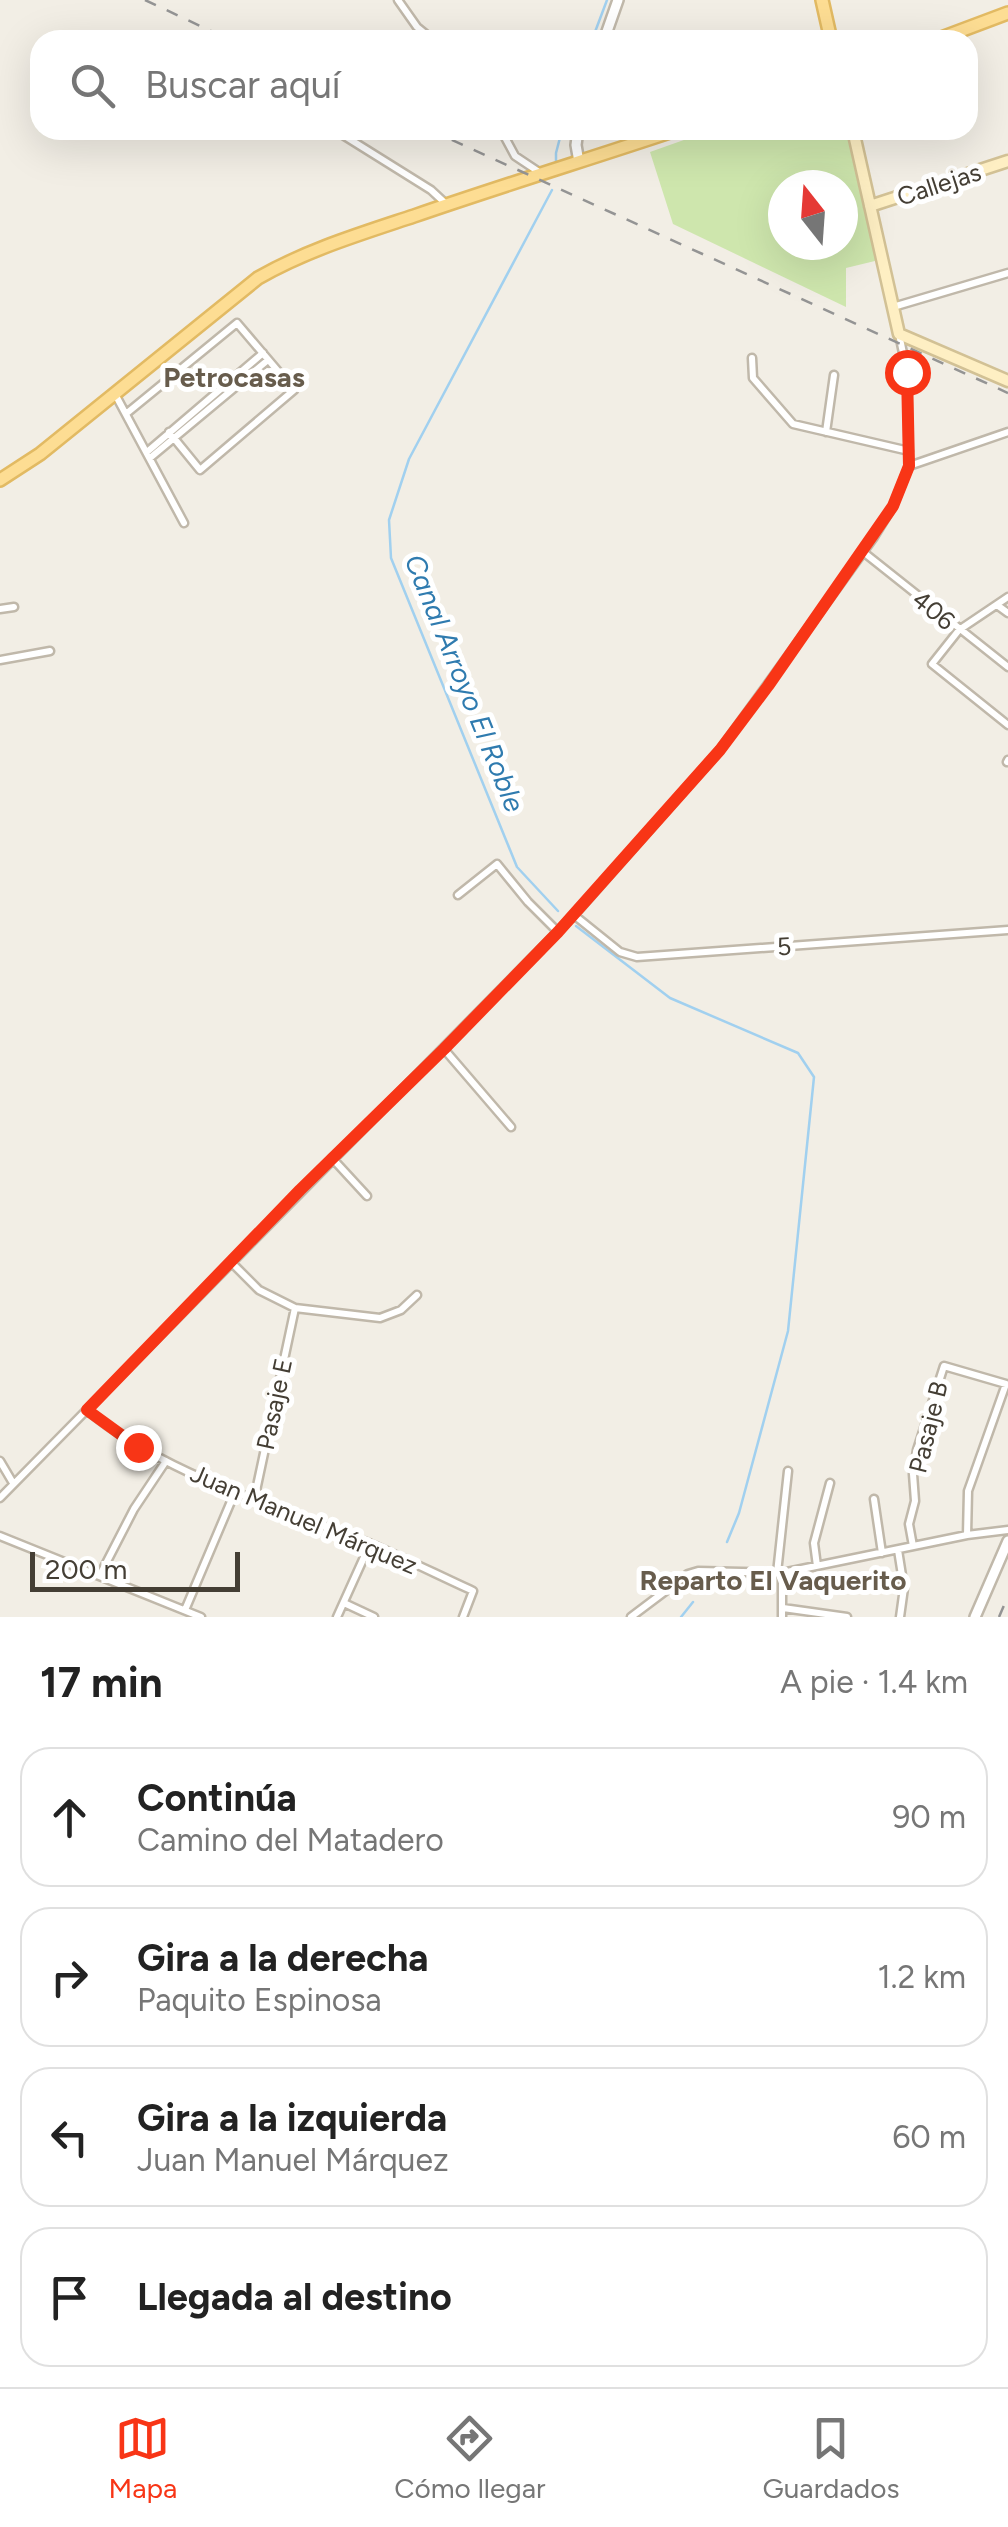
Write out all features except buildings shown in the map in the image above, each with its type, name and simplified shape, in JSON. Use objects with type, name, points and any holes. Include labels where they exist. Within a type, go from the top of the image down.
[{"type":"main road","points":[[822,0],[830,30]]},
{"type":"main road","points":[[963,30],[1008,13]]},
{"type":"main road","points":[[2,475],[40,454],[258,278],[319,248],[646,140]]},
{"type":"main road","points":[[855,140],[899,334],[1008,380]]},
{"type":"main road","name":"Callejas","points":[[870,206],[1008,162]]},
{"type":"street","points":[[398,0],[420,30]]},
{"type":"street","points":[[608,30],[618,0]]},
{"type":"street","points":[[352,140],[431,190],[446,204]]},
{"type":"street","points":[[506,140],[515,156],[540,175]]},
{"type":"street","points":[[577,140],[579,162]]},
{"type":"street","points":[[893,307],[1008,274]]},
{"type":"street","points":[[127,413],[237,323],[294,390],[200,470],[172,435]]},
{"type":"street","points":[[0,1498],[558,932],[720,750],[893,506],[909,466],[907,372],[899,334]]},
{"type":"street","points":[[148,455],[265,357]]},
{"type":"street","points":[[752,358],[753,378],[793,424],[909,452]]},
{"type":"street","points":[[826,432],[834,374]]},
{"type":"street","points":[[115,394],[184,523]]},
{"type":"street","points":[[909,466],[1008,432]]},
{"type":"street","name":"406","points":[[862,551],[1008,667]]},
{"type":"street","points":[[1008,597],[959,630],[932,664],[1008,725]]},
{"type":"street","points":[[997,605],[1008,614]]},
{"type":"street","points":[[0,610],[14,607]]},
{"type":"street","points":[[0,660],[50,651]]},
{"type":"street","points":[[458,895],[497,864],[558,932]]},
{"type":"street","name":"5","points":[[574,915],[620,952],[638,957],[1008,930]]},
{"type":"street","points":[[444,1049],[510,1128]]},
{"type":"street","points":[[332,1158],[367,1196]]},
{"type":"street","points":[[232,1263],[259,1290],[295,1308],[380,1318],[401,1310],[417,1295]]},
{"type":"street","name":"Pasaje E","points":[[254,1500],[295,1308]]},
{"type":"street","name":"Pasaje B","points":[[913,1546],[910,1524],[916,1501],[913,1474],[917,1450],[944,1366],[1006,1384]]},
{"type":"street","points":[[967,1535],[968,1491],[1006,1384]]},
{"type":"street","name":"Juan Manuel Márquez","points":[[87,1410],[138,1447],[166,1461],[370,1544],[472,1591],[463,1617]]},
{"type":"street","points":[[0,1461],[14,1483]]},
{"type":"street","points":[[100,1575],[134,1508],[166,1461]]},
{"type":"street","points":[[782,1617],[779,1573],[788,1471]]},
{"type":"street","points":[[817,1566],[814,1543],[830,1483]]},
{"type":"street","points":[[185,1610],[235,1492]]},
{"type":"street","points":[[874,1499],[882,1553]]},
{"type":"street","points":[[631,1617],[688,1574],[698,1571],[779,1573],[1008,1530]]},
{"type":"street","points":[[0,1536],[200,1617]]},
{"type":"street","points":[[975,1617],[1008,1541]]},
{"type":"street","points":[[337,1617],[370,1544]]},
{"type":"street","points":[[898,1550],[904,1588],[900,1617]]},
{"type":"street","points":[[344,1603],[374,1617]]},
{"type":"street","points":[[783,1608],[847,1617]]},
{"type":"green space","points":[[684,140],[851,140],[879,260],[846,268],[846,307],[673,224],[650,152]]},
{"type":"waterway","name":"Canal Arroyo El Roble","points":[[596,30],[607,0]]},
{"type":"waterway","name":"Canal Arroyo El Roble","points":[[556,162],[559,140]]},
{"type":"waterway","name":"Canal Arroyo El Roble","points":[[552,190],[409,459],[389,520],[391,558],[517,867],[558,911]]},
{"type":"waterway","name":"Canal Arroyo El Roble","points":[[576,926],[670,998],[798,1053],[814,1077],[788,1331],[739,1513],[727,1542]]},
{"type":"waterway","name":"Canal Arroyo El Roble","points":[[681,1617],[693,1602]]},
{"type":"railway","points":[[145,0],[209,30]]},
{"type":"railway","points":[[452,140],[1008,393]]},
{"type":"railway","points":[[999,1617],[1008,1596]]},
{"type":"district","name":"Petrocasas","points":[[234,377]]},
{"type":"district","name":"Reparto El Vaquerito","points":[[773,1580]]},
{"type":"route","points":[[138,1447],[87,1410],[574,915],[720,750],[768,686],[893,506],[909,466],[907,372]]}]
